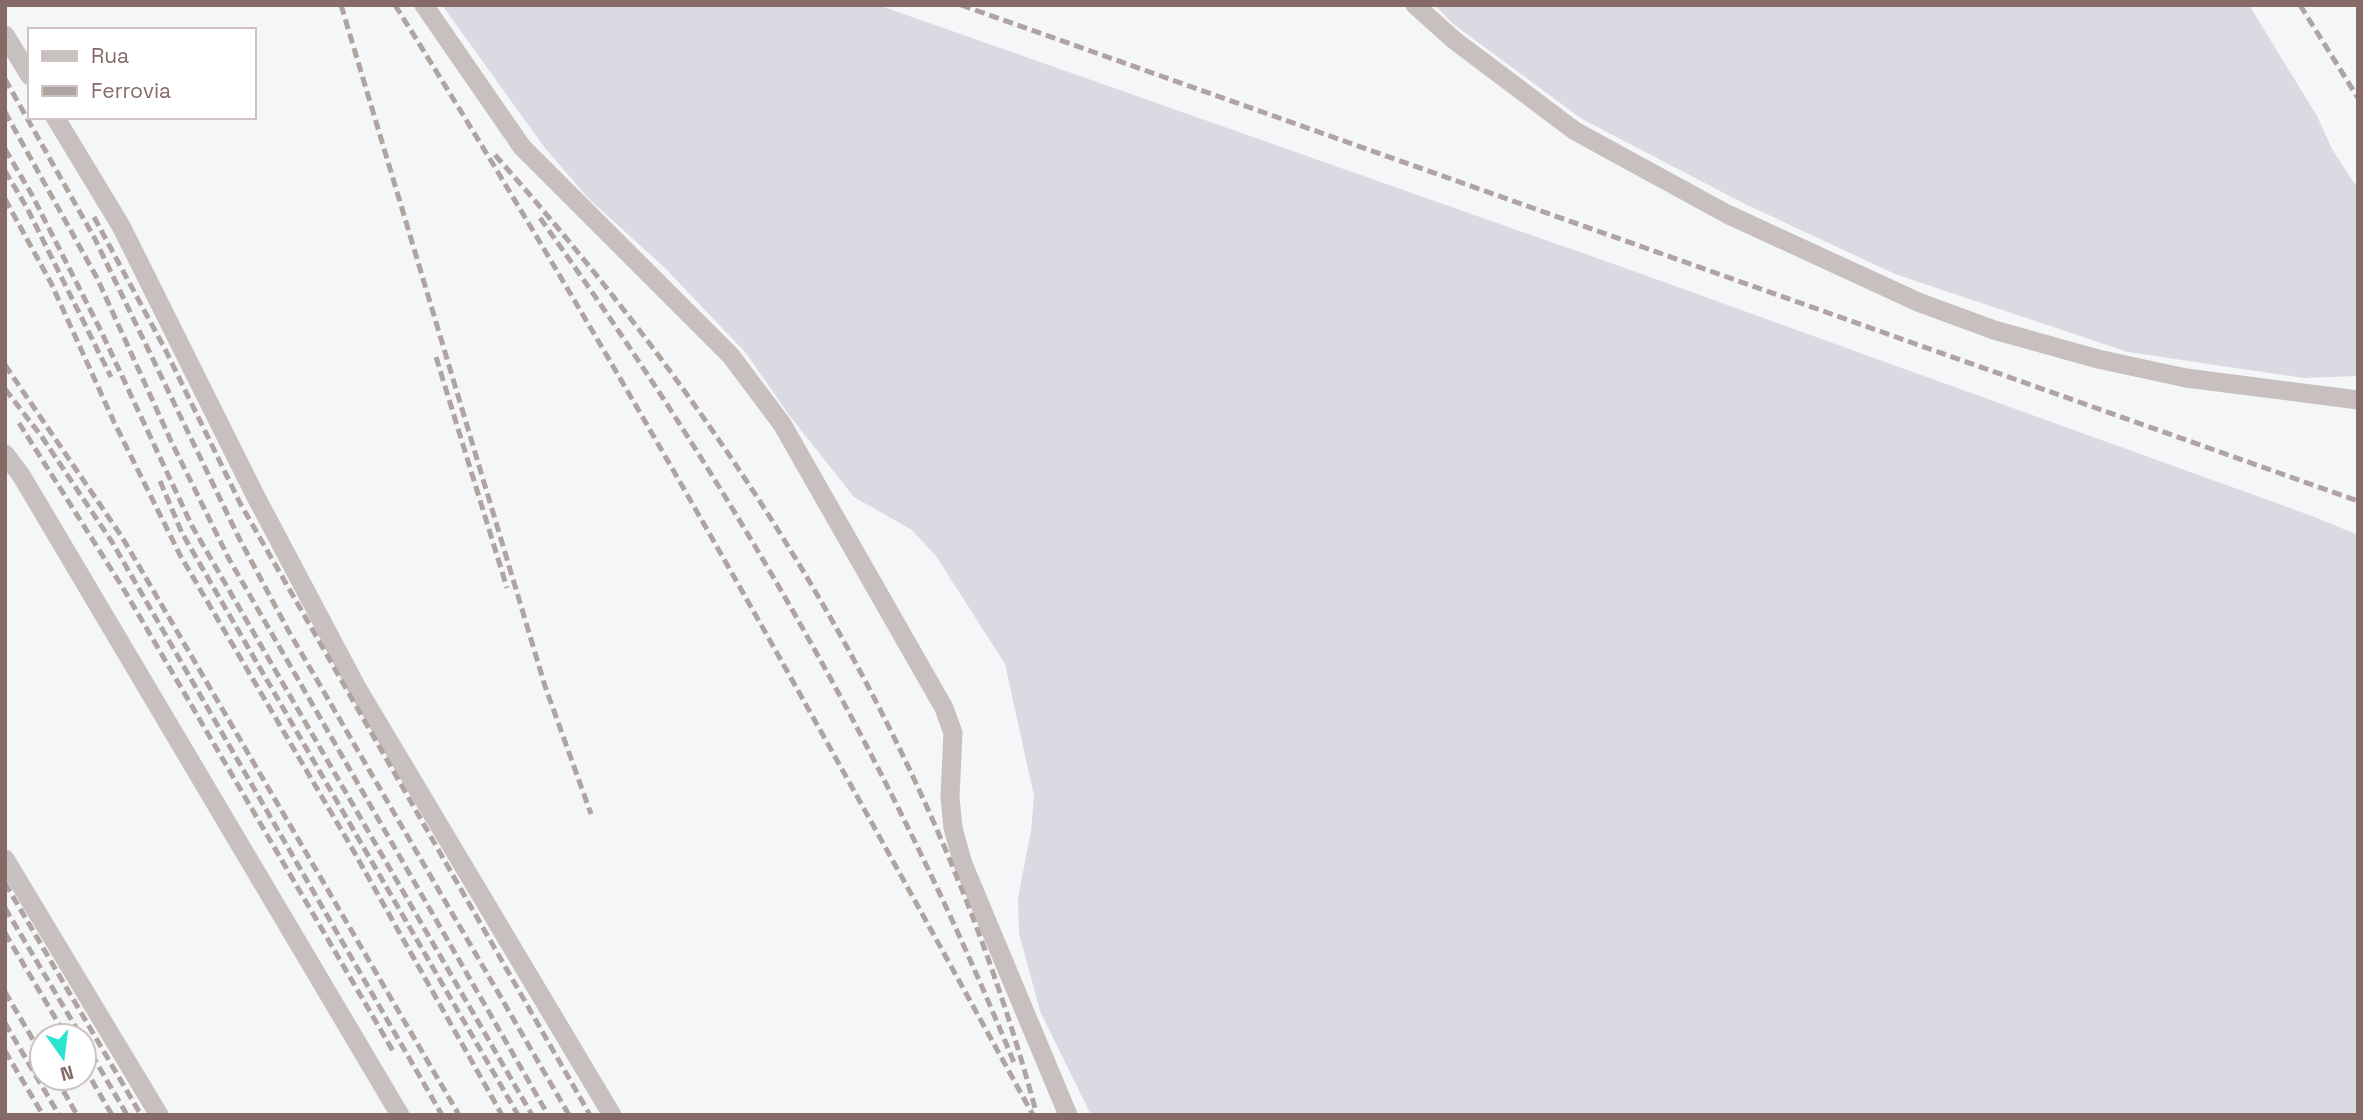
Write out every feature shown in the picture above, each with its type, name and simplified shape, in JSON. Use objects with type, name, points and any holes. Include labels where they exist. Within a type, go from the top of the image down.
[{"type":"lane","points":[[424,5],[522,147],[731,356],[782,424],[944,708],[953,733],[950,797],[953,828],[963,864],[1068,1115]]},
{"type":"lane","points":[[1415,5],[1454,40],[1575,131],[1727,214],[1918,302],[1994,330],[2098,359],[2186,378],[2358,400]]},
{"type":"lane","points":[[5,35],[28,73]]},
{"type":"lane","points":[[56,119],[121,226],[256,497],[356,686],[612,1115]]},
{"type":"lane","points":[[2298,391],[2358,389]]},
{"type":"lane","points":[[5,454],[21,475],[400,1115]]},
{"type":"lane","points":[[5,859],[159,1115]]},
{"type":"shaded area","points":[[442,5],[878,5],[1625,268],[2312,516],[2358,535],[2358,1115],[1091,1115],[1040,1011],[1019,933],[1018,899],[1031,830],[1034,796],[1005,664],[936,556],[912,530],[854,497],[789,415],[746,353],[664,267],[589,199],[545,148]]},
{"type":"shaded area","points":[[1435,5],[2249,5],[2358,189],[2358,376],[2304,378],[2128,352],[1895,274],[1745,204],[1582,119],[1452,23]]},
{"type":"railway","points":[[341,5],[545,686],[591,814]]},
{"type":"railway","points":[[395,5],[561,279],[722,556],[1033,1115]]},
{"type":"railway","points":[[961,5],[2358,501]]},
{"type":"railway","points":[[2300,5],[2358,98]]},
{"type":"railway","points":[[5,79],[95,239],[239,538],[288,630],[569,1115]]},
{"type":"railway","points":[[5,112],[97,278],[171,441],[229,559],[548,1115]]},
{"type":"railway","points":[[5,149],[32,195],[101,331],[192,526],[532,1115]]},
{"type":"railway","points":[[495,155],[585,260],[669,370],[748,483],[820,600],[886,721],[944,846],[994,975],[1035,1108]]},
{"type":"railway","points":[[5,171],[27,208],[111,377]]},
{"type":"railway","points":[[5,199],[51,283],[114,422],[180,555],[349,843],[502,1115]]},
{"type":"railway","points":[[94,217],[166,351],[240,503],[590,1115]]},
{"type":"railway","points":[[540,218],[677,419],[802,628],[915,843],[967,953],[1015,1065]]},
{"type":"railway","points":[[436,357],[507,588]]},
{"type":"railway","points":[[5,365],[122,537],[459,1115]]},
{"type":"railway","points":[[5,389],[42,437],[112,542],[442,1115]]},
{"type":"railway","points":[[19,423],[123,588],[393,1051]]},
{"type":"railway","points":[[160,481],[182,533],[518,1115]]},
{"type":"railway","points":[[5,883],[141,1115]]},
{"type":"railway","points":[[5,908],[73,1022]]},
{"type":"railway","points":[[5,933],[58,1022]]},
{"type":"railway","points":[[5,992],[28,1031]]},
{"type":"railway","points":[[5,1023],[59,1115]]},
{"type":"railway","points":[[5,1051],[43,1115]]},
{"type":"railway","points":[[98,1065],[127,1115]]},
{"type":"railway","points":[[98,1091],[112,1115]]},
{"type":"railway","points":[[64,1092],[77,1115]]}]
